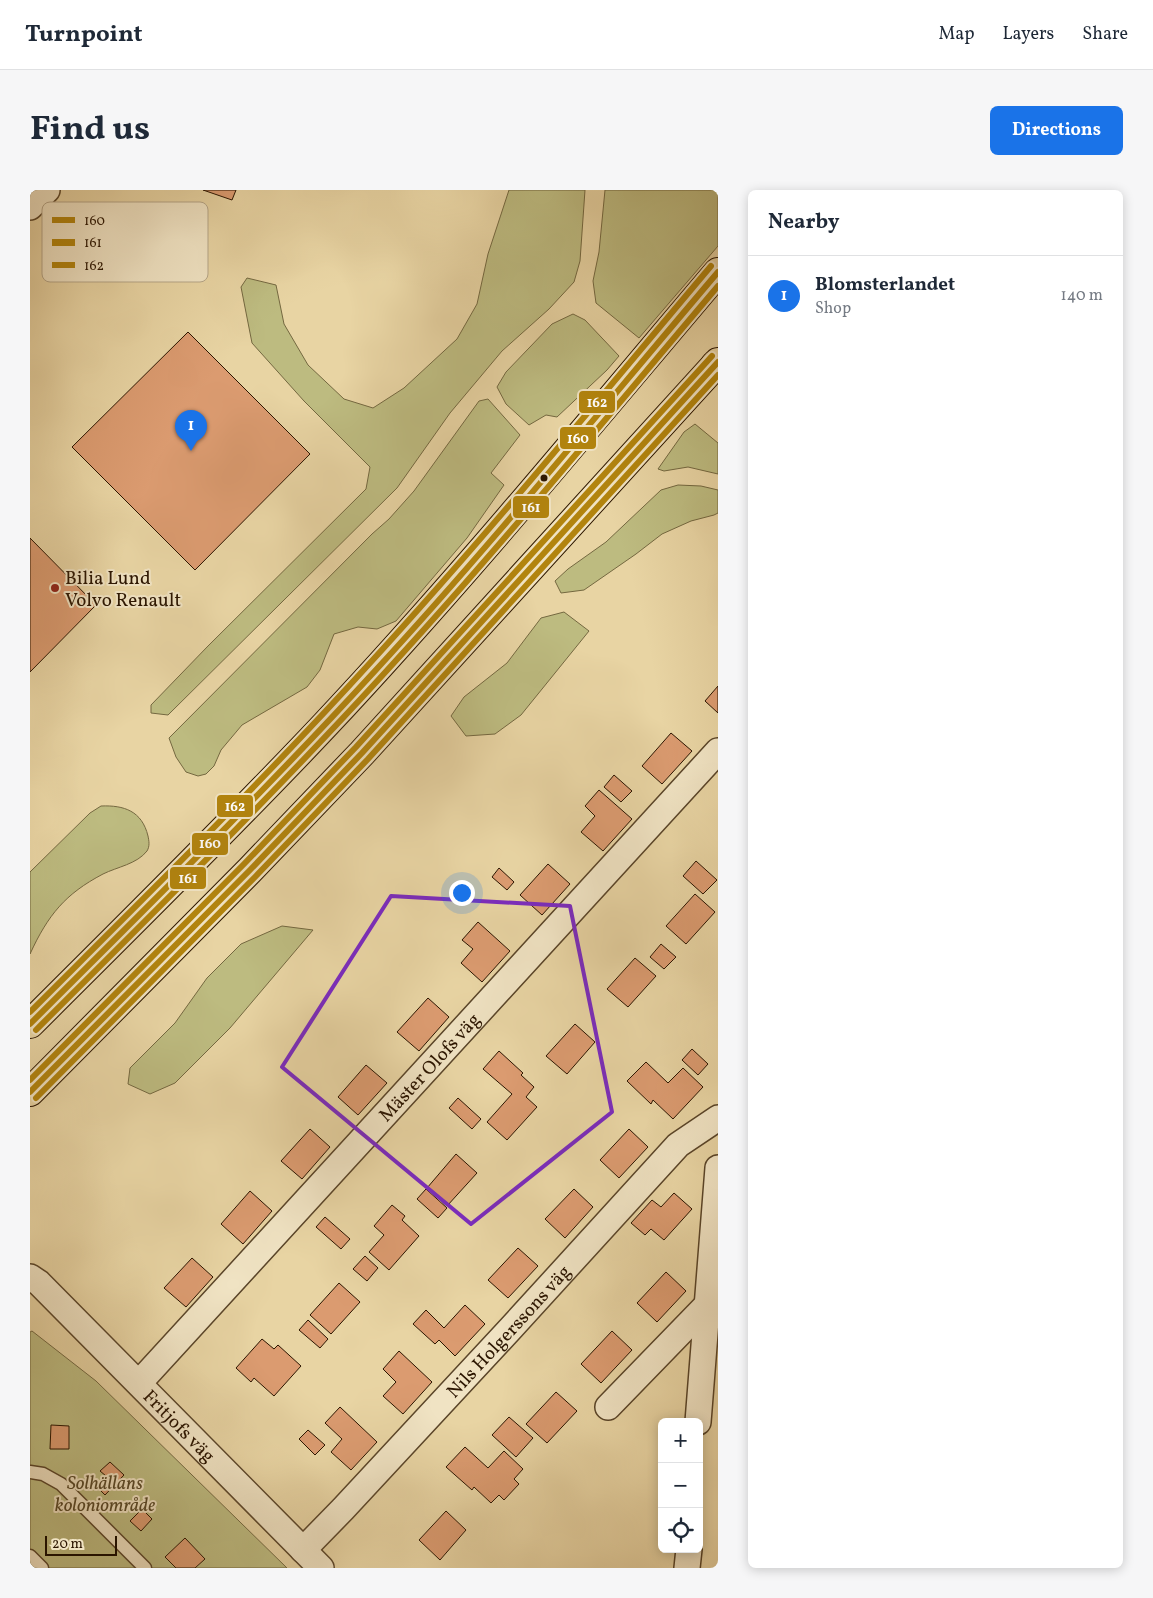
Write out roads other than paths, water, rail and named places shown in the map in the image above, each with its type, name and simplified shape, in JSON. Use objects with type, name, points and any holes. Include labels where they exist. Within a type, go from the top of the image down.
[{"type":"main road","points":[[30,1024],[216,838],[333,716],[453,583],[718,272]]},
{"type":"main road","points":[[30,1092],[250,870],[362,753],[717,364]]},
{"type":"street","points":[[30,206],[47,190]]},
{"type":"street","name":"Mäster Olofs väg","points":[[138,1383],[718,751]]},
{"type":"street","name":"Nils Holgerssons väg","points":[[303,1550],[384,1466],[678,1145],[718,1118]]},
{"type":"street","points":[[698,1418],[718,1168]]},
{"type":"street","name":"Fritjofs väg","points":[[33,1277],[321,1568]]},
{"type":"street","points":[[608,1407],[707,1305]]},
{"type":"street","points":[[687,1568],[689,1553]]},
{"type":"lane","points":[[30,1472],[43,1474],[61,1484],[145,1568]]},
{"type":"lane","points":[[30,1556],[42,1568]]},
{"type":"place","name":"Blomsterlandet","points":[[191,451]]},
{"type":"place","name":"Bilia Lund Volvo Renault","points":[[55,588]]},
{"type":"park label","name":"Solhällans koloniområde","points":[[105,1493]]}]
